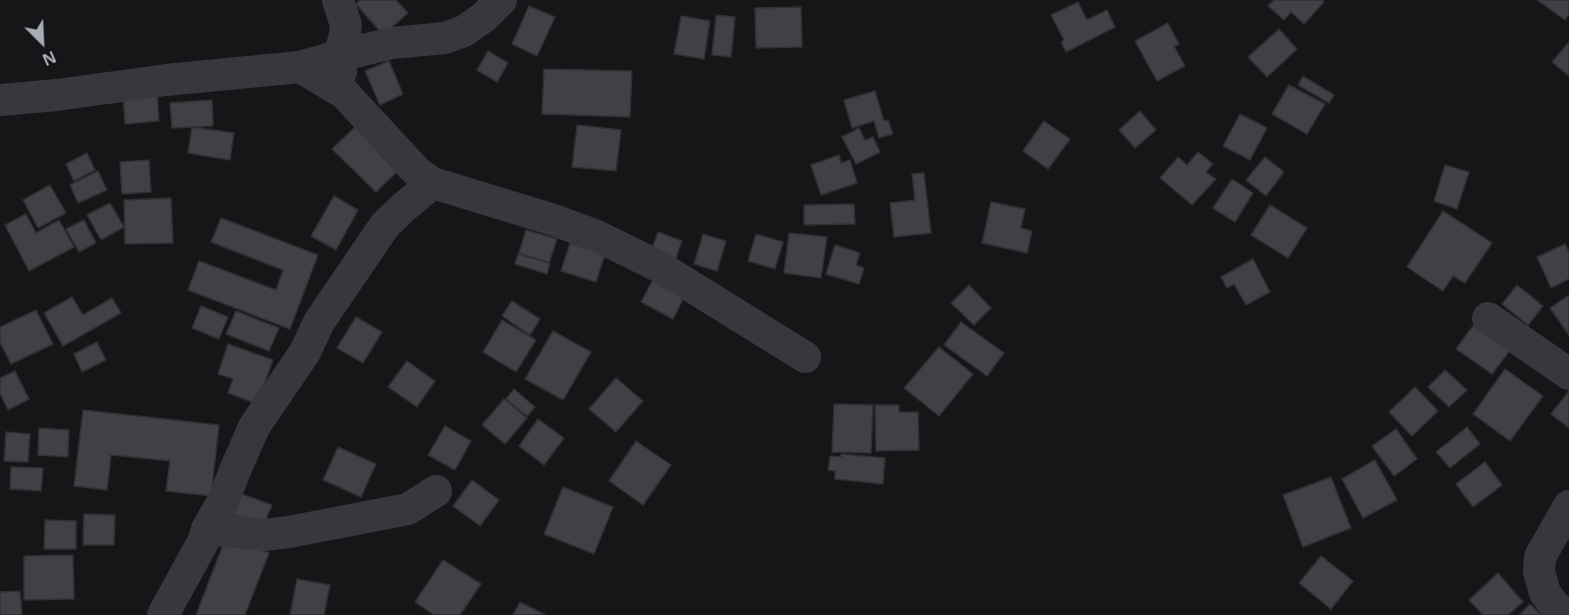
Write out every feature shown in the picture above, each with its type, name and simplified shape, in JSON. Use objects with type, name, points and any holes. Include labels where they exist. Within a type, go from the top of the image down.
[{"type":"street","points":[[338,0],[346,25],[339,56],[345,93]]},
{"type":"street","points":[[0,100],[300,67],[392,44],[445,38],[464,31],[484,17],[501,0]]},
{"type":"street","points":[[300,67],[345,93],[418,173],[434,183],[554,220],[597,236],[660,267],[806,357]]},
{"type":"street","points":[[163,615],[223,501],[254,427],[305,352],[319,322],[385,225],[434,183]]},
{"type":"street","points":[[1488,318],[1569,374]]},
{"type":"street","points":[[207,529],[264,535],[289,532],[408,509],[436,491]]},
{"type":"street","points":[[1562,615],[1545,593],[1539,572],[1540,557],[1569,506]]},
{"type":"building","points":[[360,0],[396,0],[408,13],[383,35],[356,4]]},
{"type":"building","points":[[1274,0],[1322,0],[1324,2],[1304,24],[1291,12],[1284,20],[1268,6]]},
{"type":"building","points":[[1537,0],[1569,0],[1569,14],[1565,20]]},
{"type":"building","points":[[1078,2],[1087,20],[1107,10],[1115,27],[1066,52],[1061,42],[1064,40],[1051,15]]},
{"type":"building","points":[[529,6],[555,17],[537,56],[512,44]]},
{"type":"building","points":[[801,7],[802,47],[756,48],[755,8]]},
{"type":"building","points":[[716,15],[735,17],[731,57],[712,55]]},
{"type":"building","points":[[681,16],[710,21],[704,59],[674,54]]},
{"type":"building","points":[[1168,23],[1179,44],[1174,46],[1185,66],[1157,81],[1135,41]]},
{"type":"building","points":[[1279,29],[1297,49],[1267,77],[1248,57]]},
{"type":"building","points":[[1569,42],[1569,76],[1552,62]]},
{"type":"building","points":[[488,51],[508,63],[497,82],[477,70]]},
{"type":"building","points":[[389,61],[403,94],[380,105],[365,71]]},
{"type":"building","points":[[544,69],[632,71],[630,117],[542,114]]},
{"type":"building","points":[[1303,76],[1334,95],[1329,103],[1298,85]]},
{"type":"building","points":[[1289,85],[1325,104],[1307,134],[1272,114]]},
{"type":"building","points":[[157,90],[159,121],[125,124],[123,94]]},
{"type":"building","points":[[875,91],[884,121],[888,120],[893,134],[879,138],[874,121],[852,128],[844,100]]},
{"type":"building","points":[[212,100],[213,126],[172,128],[170,103]]},
{"type":"building","points":[[1140,111],[1156,130],[1135,148],[1119,130]]},
{"type":"building","points":[[1240,114],[1267,128],[1250,160],[1223,146]]},
{"type":"building","points":[[1044,121],[1070,139],[1048,169],[1023,151]]},
{"type":"building","points":[[577,125],[621,130],[616,171],[572,167]]},
{"type":"building","points":[[356,126],[399,170],[376,192],[332,149]]},
{"type":"building","points":[[192,127],[234,133],[230,160],[188,153]]},
{"type":"building","points":[[859,128],[865,140],[873,137],[880,152],[856,164],[842,137]]},
{"type":"building","points":[[1198,152],[1213,164],[1206,172],[1216,179],[1192,205],[1160,178],[1178,157],[1187,165]]},
{"type":"building","points":[[87,153],[95,170],[74,181],[66,164]]},
{"type":"building","points":[[839,155],[841,163],[850,160],[857,183],[821,195],[811,165]]},
{"type":"building","points":[[1265,157],[1284,172],[1266,196],[1246,180]]},
{"type":"building","points":[[149,160],[151,192],[122,194],[120,162]]},
{"type":"building","points":[[1445,165],[1469,172],[1457,209],[1434,201]]},
{"type":"building","points":[[98,171],[107,190],[78,203],[70,185]]},
{"type":"building","points":[[924,173],[931,233],[894,237],[890,203],[915,200],[912,174]]},
{"type":"building","points":[[1232,179],[1253,193],[1235,222],[1213,208]]},
{"type":"building","points":[[50,185],[66,213],[38,228],[23,200]]},
{"type":"building","points":[[334,196],[358,210],[336,250],[311,236]]},
{"type":"building","points":[[171,198],[173,243],[125,244],[124,200]]},
{"type":"building","points":[[991,202],[1025,209],[1021,228],[1032,231],[1027,253],[982,243]]},
{"type":"building","points":[[110,203],[124,227],[101,240],[87,215]]},
{"type":"building","points":[[854,204],[855,224],[804,225],[804,205]]},
{"type":"building","points":[[1270,205],[1307,228],[1288,258],[1251,235]]},
{"type":"building","points":[[1443,211],[1492,243],[1465,283],[1453,276],[1443,291],[1407,267]]},
{"type":"building","points":[[26,214],[36,233],[59,220],[74,247],[29,271],[5,225]]},
{"type":"building","points":[[221,218],[318,255],[290,329],[188,290],[199,261],[276,290],[283,270],[211,242]]},
{"type":"building","points":[[84,220],[96,243],[79,252],[66,229]]},
{"type":"building","points":[[526,230],[557,239],[549,263],[519,253]]},
{"type":"building","points":[[658,232],[682,241],[674,263],[650,254]]},
{"type":"building","points":[[789,233],[827,237],[821,278],[784,273]]},
{"type":"building","points":[[703,234],[726,241],[717,271],[694,264]]},
{"type":"building","points":[[756,234],[783,242],[775,269],[748,261]]},
{"type":"building","points":[[570,243],[605,254],[596,282],[561,271]]},
{"type":"building","points":[[1565,244],[1569,252],[1569,279],[1551,288],[1537,257]]},
{"type":"building","points":[[835,245],[860,253],[856,265],[864,268],[859,284],[826,274]]},
{"type":"building","points":[[518,254],[550,263],[547,274],[515,264]]},
{"type":"building","points":[[1253,259],[1270,292],[1246,305],[1234,284],[1227,288],[1221,277]]},
{"type":"building","points":[[655,276],[686,293],[673,319],[641,302]]},
{"type":"building","points":[[969,285],[991,308],[974,325],[951,303]]},
{"type":"building","points":[[1517,285],[1543,306],[1528,325],[1502,304]]},
{"type":"building","points":[[1569,295],[1569,335],[1550,308]]},
{"type":"building","points":[[72,297],[83,315],[112,298],[121,313],[63,346],[44,313]]},
{"type":"building","points":[[512,301],[540,319],[530,335],[502,316]]},
{"type":"building","points":[[201,306],[228,317],[219,339],[192,328]]},
{"type":"building","points":[[36,310],[53,344],[11,364],[0,342],[0,327]]},
{"type":"building","points":[[236,311],[279,328],[269,351],[226,334]]},
{"type":"building","points":[[356,317],[382,332],[363,363],[337,348]]},
{"type":"building","points":[[1478,319],[1514,345],[1492,374],[1456,349]]},
{"type":"building","points":[[502,320],[536,340],[516,372],[483,352]]},
{"type":"building","points":[[961,322],[1004,353],[987,376],[944,345]]},
{"type":"building","points":[[553,331],[591,352],[563,400],[525,379]]},
{"type":"building","points":[[97,342],[106,360],[82,372],[74,354]]},
{"type":"building","points":[[228,344],[273,360],[257,404],[228,393],[233,379],[218,374]]},
{"type":"building","points":[[939,347],[973,374],[939,416],[904,388]]},
{"type":"building","points":[[407,361],[435,381],[417,407],[388,387]]},
{"type":"building","points":[[1505,369],[1543,396],[1510,441],[1473,414]]},
{"type":"building","points":[[1445,370],[1467,390],[1449,407],[1428,387]]},
{"type":"building","points":[[15,371],[29,399],[8,410],[0,393],[0,378]]},
{"type":"building","points":[[616,378],[643,401],[616,432],[589,409]]},
{"type":"building","points":[[1415,387],[1438,411],[1412,436],[1389,412]]},
{"type":"building","points":[[514,389],[535,407],[527,416],[506,399]]},
{"type":"building","points":[[1569,391],[1569,428],[1551,414]]},
{"type":"building","points":[[504,399],[527,418],[505,444],[482,425]]},
{"type":"building","points":[[834,404],[873,405],[871,453],[832,452]]},
{"type":"building","points":[[875,405],[899,405],[899,412],[918,412],[919,450],[876,451]]},
{"type":"building","points":[[83,410],[219,425],[211,496],[166,491],[170,461],[111,455],[107,490],[74,486]]},
{"type":"building","points":[[538,419],[564,438],[544,465],[519,446]]},
{"type":"building","points":[[445,426],[471,441],[455,470],[428,455]]},
{"type":"building","points":[[1467,427],[1480,444],[1450,468],[1436,452]]},
{"type":"building","points":[[39,428],[69,430],[68,457],[38,455]]},
{"type":"building","points":[[1396,429],[1417,459],[1394,476],[1372,446]]},
{"type":"building","points":[[6,432],[30,434],[28,462],[4,461]]},
{"type":"building","points":[[636,441],[671,465],[643,505],[609,481]]},
{"type":"building","points":[[338,447],[376,464],[361,497],[323,480]]},
{"type":"building","points":[[841,454],[885,458],[883,484],[835,479],[835,471],[828,470],[830,456],[841,457]]},
{"type":"building","points":[[1375,460],[1397,500],[1363,518],[1342,479]]},
{"type":"building","points":[[1485,462],[1502,485],[1473,507],[1456,484]]},
{"type":"building","points":[[11,467],[43,468],[41,491],[10,489]]},
{"type":"building","points":[[1331,477],[1351,528],[1303,547],[1283,495]]},
{"type":"building","points":[[472,480],[499,500],[480,526],[453,506]]},
{"type":"building","points":[[563,487],[613,507],[594,554],[544,534]]},
{"type":"building","points":[[239,493],[272,505],[263,526],[230,513]]},
{"type":"building","points":[[84,514],[115,515],[114,545],[83,545]]},
{"type":"building","points":[[45,520],[76,521],[76,549],[44,549]]},
{"type":"building","points":[[226,537],[269,553],[245,615],[196,615]]},
{"type":"building","points":[[73,555],[74,599],[24,600],[24,556]]},
{"type":"building","points":[[1321,556],[1353,581],[1331,609],[1299,583]]},
{"type":"building","points":[[443,560],[481,584],[460,615],[434,615],[415,602]]},
{"type":"building","points":[[1498,573],[1523,602],[1508,615],[1483,615],[1469,600]]},
{"type":"building","points":[[297,579],[330,585],[324,615],[290,615]]},
{"type":"building","points":[[20,591],[22,615],[0,615],[0,592]]},
{"type":"building","points":[[520,602],[546,615],[513,615]]},
{"type":"building","points":[[1530,604],[1541,615],[1519,615]]}]
